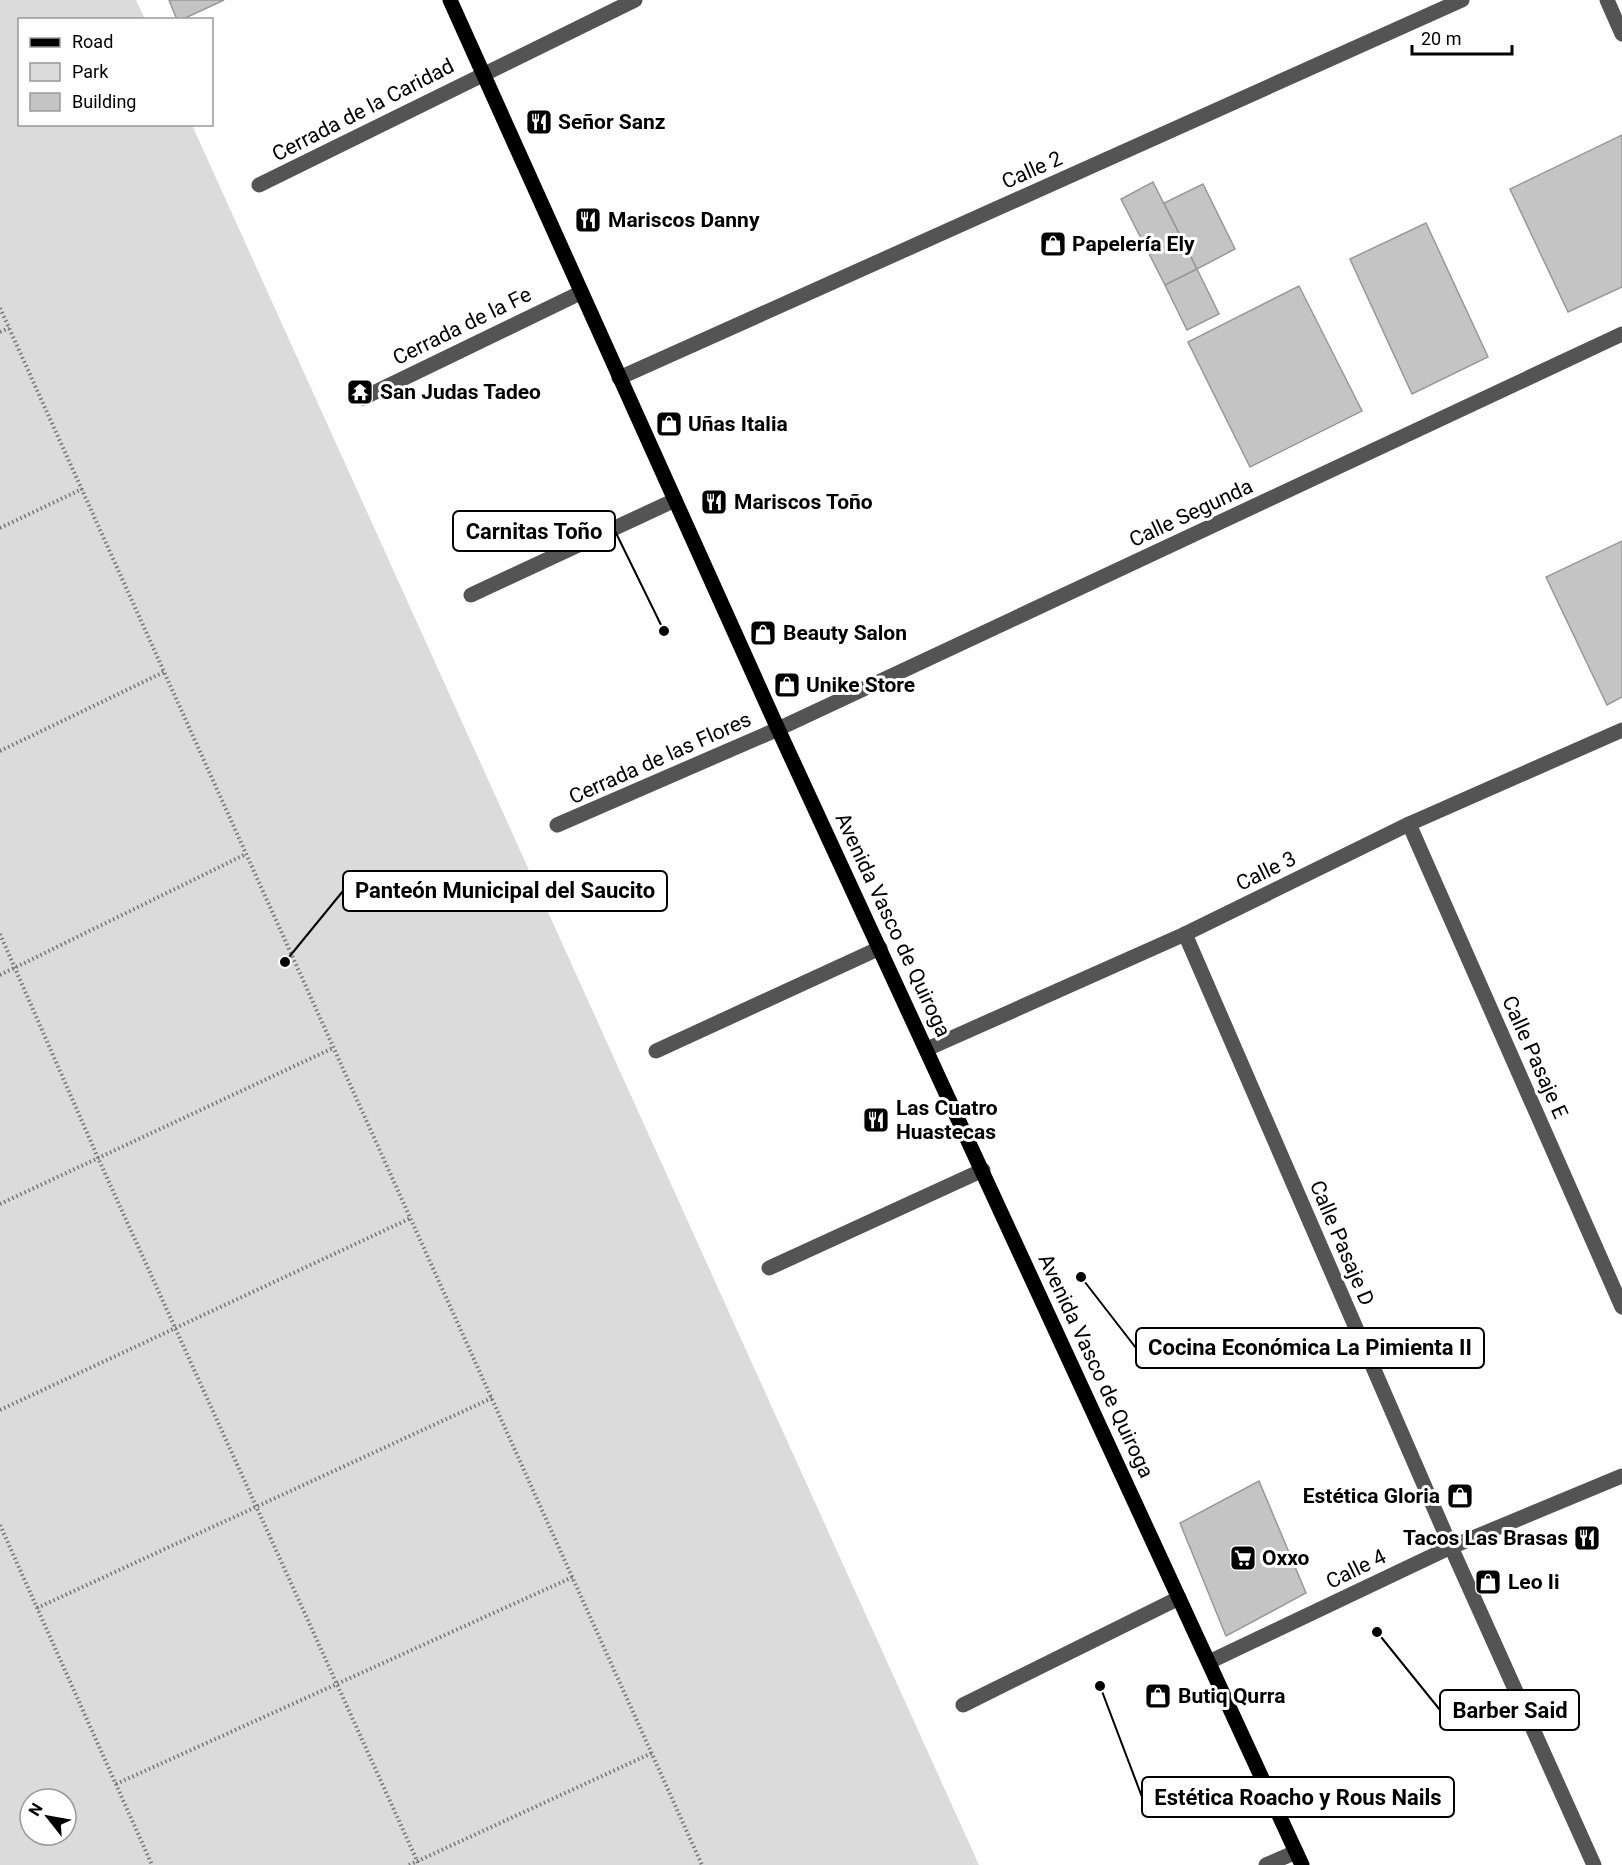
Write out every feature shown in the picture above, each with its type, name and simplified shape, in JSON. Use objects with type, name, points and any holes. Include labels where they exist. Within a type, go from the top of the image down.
[{"type":"main road","name":"Avenida Vasco de Quiroga","points":[[450,0],[778,729],[1299,1858]]},
{"type":"street","name":"Cerrada de la Caridad","points":[[259,185],[635,0]]},
{"type":"street","name":"Calle 2","points":[[620,378],[1462,0]]},
{"type":"street","points":[[1607,0],[1622,34]]},
{"type":"street","name":"Cerrada de la Fe","points":[[363,398],[580,293]]},
{"type":"street","name":"Calle Segunda","points":[[778,729],[1622,334]]},
{"type":"street","points":[[471,595],[675,500]]},
{"type":"street","name":"Cerrada de las Flores","points":[[557,825],[778,729]]},
{"type":"street","name":"Calle 3","points":[[927,1049],[1185,934],[1409,824],[1622,730]]},
{"type":"street","name":"Calle Pasaje E","points":[[1409,824],[1622,1307]]},
{"type":"street","name":"Calle Pasaje D","points":[[1185,934],[1451,1547],[1594,1865]]},
{"type":"street","points":[[656,1051],[880,948]]},
{"type":"street","points":[[769,1268],[983,1170]]},
{"type":"street","name":"Calle 4","points":[[1209,1662],[1451,1547],[1622,1476]]},
{"type":"street","points":[[963,1704],[1179,1598]]},
{"type":"street","points":[[1266,1865],[1299,1858]]},
{"type":"path","points":[[0,308],[702,1865]]},
{"type":"path","points":[[0,332],[9,328]]},
{"type":"path","points":[[0,528],[82,489]]},
{"type":"path","points":[[0,751],[164,672]]},
{"type":"path","points":[[0,975],[246,854]]},
{"type":"path","points":[[0,934],[98,1158],[418,1863]]},
{"type":"path","points":[[0,1204],[333,1048]]},
{"type":"path","points":[[0,1410],[411,1218]]},
{"type":"path","points":[[38,1608],[492,1398]]},
{"type":"path","points":[[0,1525],[152,1865]]},
{"type":"path","points":[[116,1784],[573,1577]]},
{"type":"path","points":[[409,1865],[418,1863],[652,1753]]},
{"type":"green space","points":[[0,0],[136,0],[145,18],[18,18],[18,126],[192,126],[979,1865],[0,1865]]},
{"type":"building","points":[[169,0],[224,0],[185,18],[176,18]]},
{"type":"building","points":[[1622,135],[1622,287],[1568,312],[1510,189]]},
{"type":"building","points":[[1153,182],[1197,269],[1165,285],[1121,199]]},
{"type":"building","points":[[1203,184],[1235,249],[1197,269],[1164,203]]},
{"type":"building","points":[[1426,223],[1488,357],[1412,394],[1350,259]]},
{"type":"building","points":[[1197,269],[1219,314],[1187,330],[1165,285]]},
{"type":"building","points":[[1299,286],[1362,411],[1250,467],[1188,342]]},
{"type":"building","points":[[1622,541],[1622,697],[1607,705],[1546,577]]},
{"type":"building","name":"Oxxo","points":[[1259,1481],[1306,1593],[1226,1636],[1180,1523]]},
{"type":"place","name":"Señor Sanz","points":[[539,122]]},
{"type":"place","name":"Mariscos Danny","points":[[588,220]]},
{"type":"place","name":"Papelería Ely","points":[[1053,244]]},
{"type":"place","name":"San Judas Tadeo","points":[[360,392]]},
{"type":"place","name":"Uñas Italia","points":[[669,424]]},
{"type":"place","name":"Mariscos Toño","points":[[714,502]]},
{"type":"place","name":"Carnitas Toño","points":[[664,631]]},
{"type":"place","name":"Beauty Salon","points":[[763,633]]},
{"type":"place","name":"Unike Store","points":[[787,685]]},
{"type":"place","name":"Panteón Municipal del Saucito","points":[[285,962]]},
{"type":"place","name":"Las Cuatro Huastecas","points":[[876,1120]]},
{"type":"place","name":"Cocina Económica La Pimienta II","points":[[1081,1277]]},
{"type":"place","name":"Estética Gloria","points":[[1460,1496]]},
{"type":"place","name":"Tacos Las Brasas","points":[[1587,1538]]},
{"type":"place","name":"Oxxo","points":[[1243,1558]]},
{"type":"place","name":"Leo Ii","points":[[1488,1582]]},
{"type":"place","name":"Barber Said","points":[[1377,1632]]},
{"type":"place","name":"Estética Roacho y Rous Nails","points":[[1100,1686]]},
{"type":"place","name":"Butiq Qurra","points":[[1158,1696]]}]
